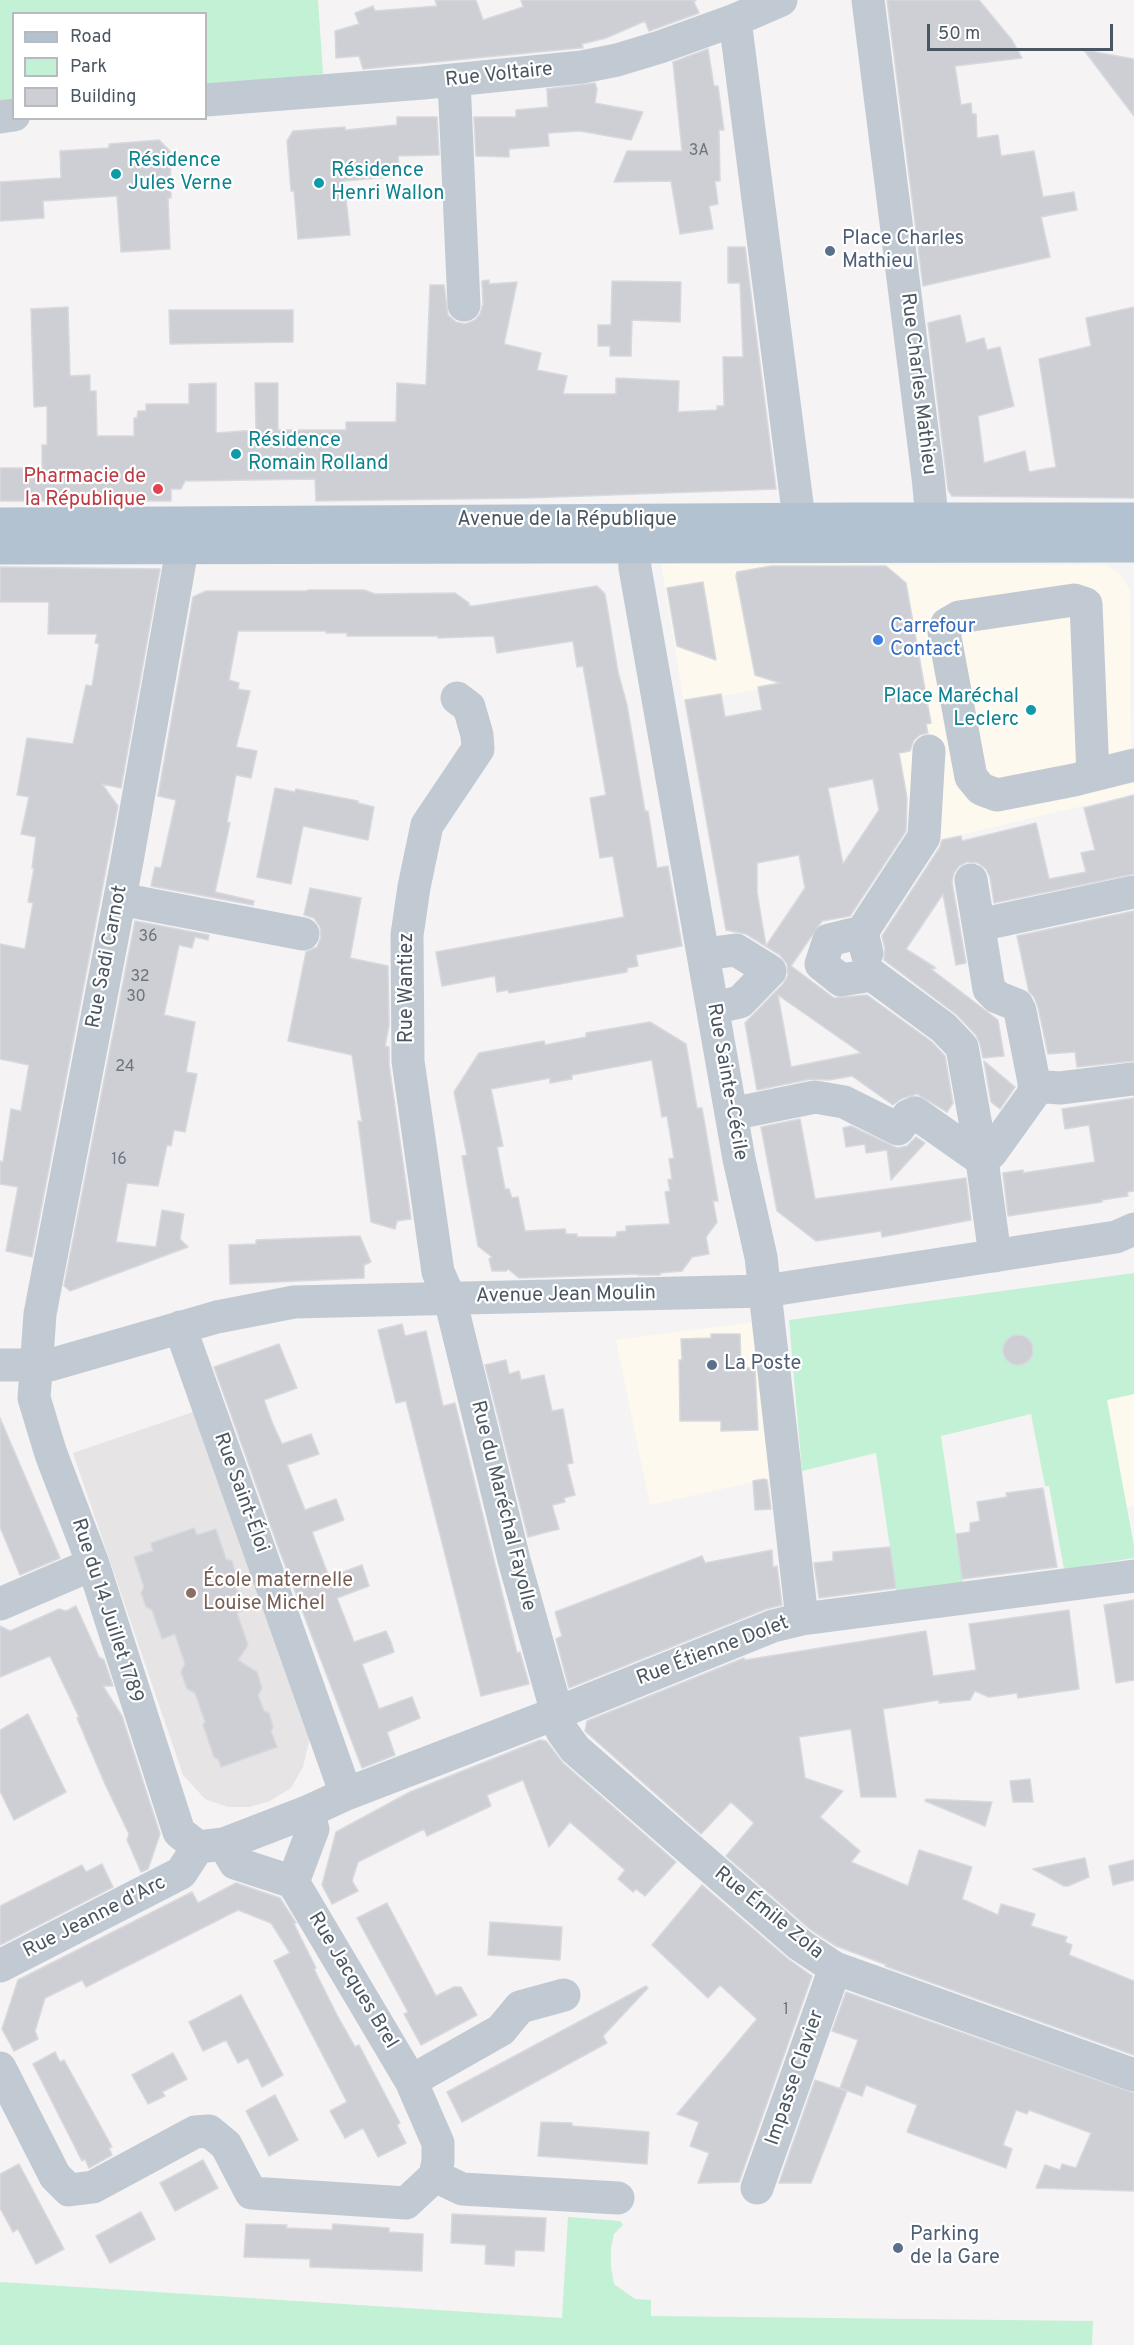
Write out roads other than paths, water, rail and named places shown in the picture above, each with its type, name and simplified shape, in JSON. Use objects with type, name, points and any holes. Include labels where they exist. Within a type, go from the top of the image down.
[{"type":"main road","name":"Avenue de la République","points":[[0,525],[211,523],[624,538],[799,519],[932,532],[1134,546]]},
{"type":"main road","name":"Avenue de la République","points":[[0,548],[277,547],[932,532],[1134,519]]},
{"type":"street","name":"Rue Voltaire","points":[[207,100],[582,67],[617,60],[735,20],[781,0]]},
{"type":"street","name":"Rue Charles Mathieu","points":[[868,0],[932,532]]},
{"type":"street","points":[[735,20],[799,519]]},
{"type":"street","points":[[454,80],[464,305]]},
{"type":"street","points":[[0,536],[187,535],[211,523]]},
{"type":"street","name":"Rue Sainte-Cécile","points":[[624,538],[704,954],[731,1114],[760,1257],[802,1619]]},
{"type":"street","name":"Rue Sadi Carnot","points":[[35,1366],[40,1314],[120,899],[180,561],[180,547]]},
{"type":"street","points":[[1093,775],[1086,604],[1074,600],[959,617],[947,624],[945,632],[972,777],[981,789],[997,795],[1093,775],[1134,765]]},
{"type":"street","name":"Rue Wantiez","points":[[450,1299],[438,1272],[408,1061],[406,980],[407,936],[427,825],[478,749],[470,707],[457,698]]},
{"type":"street","points":[[821,964],[829,940],[862,932],[924,837],[929,751]]},
{"type":"street","points":[[972,880],[989,988],[997,997],[1017,1005],[1020,1011],[1034,1086],[1034,1093],[991,1153],[982,1160]]},
{"type":"street","points":[[979,925],[1134,892]]},
{"type":"street","points":[[120,899],[303,934]]},
{"type":"street","points":[[862,932],[872,975],[944,1028],[962,1047],[982,1160],[995,1256]]},
{"type":"street","points":[[704,954],[736,950],[770,971]]},
{"type":"street","points":[[713,1008],[740,1002],[770,971],[821,964],[841,980],[872,975]]},
{"type":"street","points":[[1034,1086],[1060,1088],[1133,1079]]},
{"type":"street","points":[[731,1114],[815,1097],[844,1102],[898,1129],[908,1116],[915,1113],[982,1160]]},
{"type":"street","name":"Avenue Jean Moulin","points":[[0,1365],[50,1365],[218,1317],[294,1302],[765,1291],[1116,1237],[1134,1229]]},
{"type":"street","name":"Rue du Maréchal Fayolle","points":[[450,1299],[514,1560],[557,1713]]},
{"type":"street","name":"Rue Saint-Éloi","points":[[180,1327],[346,1794]]},
{"type":"street","name":"Rue du 14 Juillet 1789","points":[[35,1366],[34,1398],[51,1454],[93,1564],[179,1832],[211,1845]]},
{"type":"street","points":[[0,1604],[93,1564]]},
{"type":"street","name":"Rue Étienne Dolet","points":[[346,1794],[557,1713],[773,1626],[802,1619],[1134,1576]]},
{"type":"street","name":"Rue Émile Zola","points":[[557,1713],[562,1731],[575,1749],[800,1945],[835,1968],[1134,2075]]},
{"type":"street","points":[[211,1845],[307,1812],[346,1794]]},
{"type":"street","points":[[211,1845],[235,1863],[293,1882],[313,1829],[307,1812]]},
{"type":"street","name":"Rue Jeanne d'Arc","points":[[0,1966],[181,1873],[211,1845]]},
{"type":"street","name":"Rue Jacques Brel","points":[[293,1882],[411,2081],[438,2143],[435,2176]]},
{"type":"street","name":"Impasse Clavier","points":[[757,2188],[835,1968]]},
{"type":"street","points":[[411,2081],[501,2030],[520,2007],[564,1995]]},
{"type":"street","points":[[3,2073],[55,2176],[69,2190],[93,2187],[195,2132],[209,2131],[226,2145],[251,2193],[406,2203],[435,2176],[462,2189],[618,2198]]},
{"type":"place","name":"Résidence Jules Verne","points":[[116,174]]},
{"type":"place","name":"Résidence Henri Wallon","points":[[319,183]]},
{"type":"place","name":"Place Charles Mathieu","points":[[830,251]]},
{"type":"place","name":"Résidence Romain Rolland","points":[[236,454]]},
{"type":"place","name":"Pharmacie de la République","points":[[158,489]]},
{"type":"place","name":"Carrefour Contact","points":[[878,640]]},
{"type":"place","name":"Place Maréchal Leclerc","points":[[1031,710]]},
{"type":"place","name":"La Poste","points":[[712,1365]]},
{"type":"place","name":"École maternelle Louise Michel","points":[[191,1593]]},
{"type":"place","name":"Parking de la Gare","points":[[898,2248]]}]
